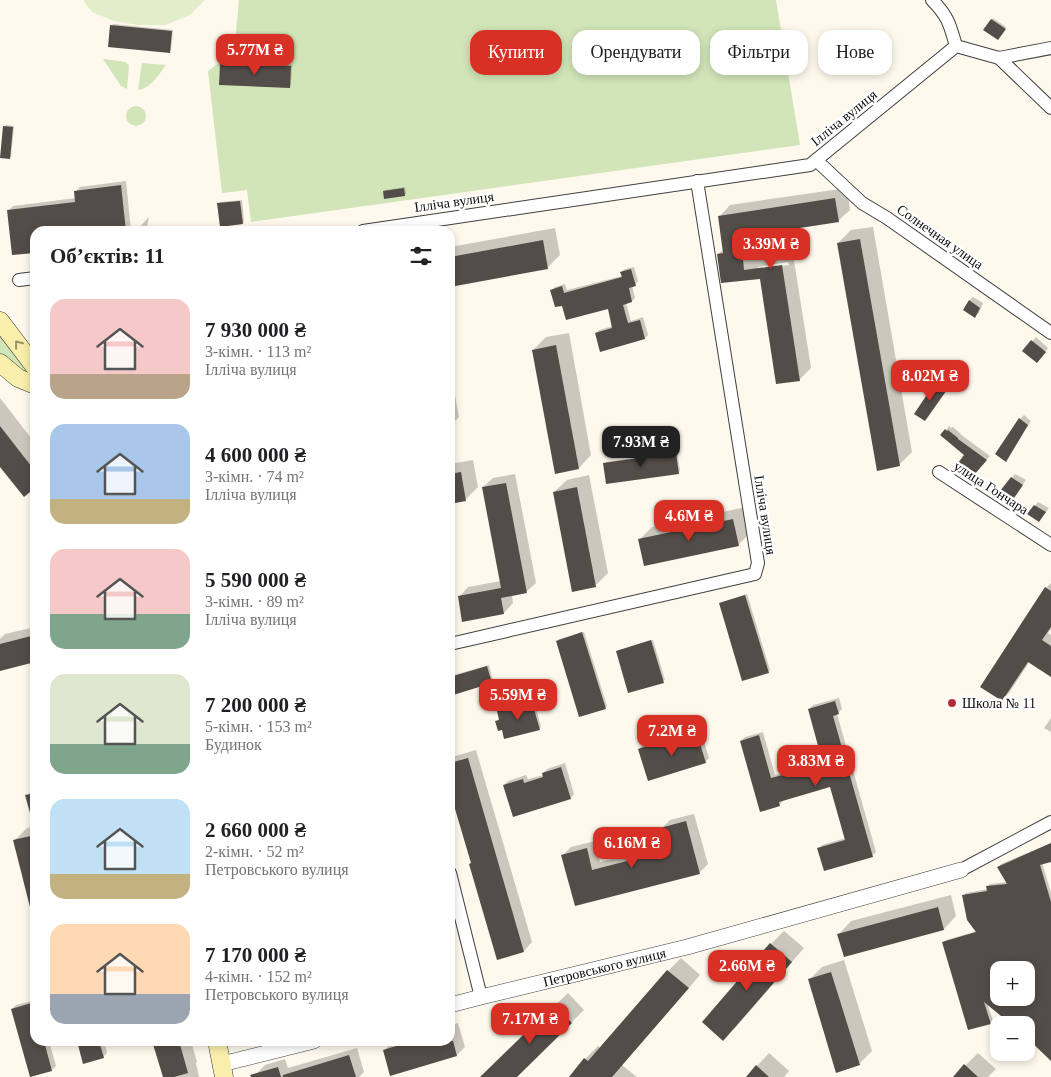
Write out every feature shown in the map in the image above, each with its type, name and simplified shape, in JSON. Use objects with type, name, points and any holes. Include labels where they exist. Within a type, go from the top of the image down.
[{"type":"main road","points":[[0,321],[30,360]]},
{"type":"main road","points":[[0,364],[18,378],[30,383]]},
{"type":"main road","points":[[218,1046],[223,1071]]},
{"type":"street","points":[[932,0],[948,21],[956,46],[999,58],[1051,48]]},
{"type":"street","name":"Ілліча вулиця","points":[[396,226],[810,165],[956,46]]},
{"type":"street","points":[[999,58],[1051,108]]},
{"type":"street","name":"Солнечная улица","points":[[816,160],[862,203],[888,218],[1051,333]]},
{"type":"street","name":"Ілліча вулиця","points":[[455,643],[754,574],[758,563],[697,181]]},
{"type":"street","points":[[18,280],[30,279]]},
{"type":"street","name":"улица Гончара","points":[[939,472],[1051,545]]},
{"type":"street","points":[[961,870],[1050,824]]},
{"type":"street","name":"Петровського вулиця","points":[[455,1004],[687,947],[961,870]]},
{"type":"street","points":[[455,893],[481,997]]},
{"type":"street","points":[[223,1071],[299,1046]]},
{"type":"green space","points":[[83,0],[205,0],[190,15],[165,25],[138,25],[114,21],[92,12]]},
{"type":"green space","points":[[239,0],[776,0],[781,30],[710,30],[710,75],[788,75],[800,145],[251,222],[247,190],[222,193],[208,71],[234,52]]},
{"type":"green space","points":[[103,59],[125,62],[129,65],[127,89],[121,86]]},
{"type":"green space","points":[[142,63],[166,65],[151,84],[138,90]]},
{"type":"green space","points":[[136,106],[143,109],[146,116],[143,123],[136,126],[129,123],[126,116],[129,109]]},
{"type":"green space","points":[[0,330],[30,370],[30,380],[0,356]]},
{"type":"building","points":[[991,19],[1006,29],[998,40],[983,30]]},
{"type":"building","points":[[110,25],[172,31],[170,53],[108,47]]},
{"type":"building","points":[[220,63],[291,66],[290,88],[219,85]]},
{"type":"building","points":[[3,126],[13,127],[10,159],[0,158]]},
{"type":"building","points":[[121,185],[125,226],[30,226],[30,253],[12,255],[7,210],[75,202],[74,191]]},
{"type":"building","points":[[404,188],[405,196],[384,199],[383,191]]},
{"type":"building","points":[[835,198],[839,222],[741,237],[744,270],[782,265],[800,381],[776,384],[760,279],[721,283],[717,254],[723,253],[718,216]]},
{"type":"building","points":[[240,201],[243,224],[220,226],[217,203]]},
{"type":"building","points":[[860,239],[900,466],[877,471],[837,243]]},
{"type":"building","points":[[543,240],[548,269],[455,286],[455,256]]},
{"type":"building","points":[[631,269],[636,286],[629,288],[632,302],[623,305],[628,323],[640,320],[645,339],[600,352],[595,333],[612,328],[608,309],[566,320],[562,306],[555,307],[550,290],[562,286],[564,293],[622,277],[620,272]]},
{"type":"building","points":[[969,300],[980,308],[975,318],[963,310]]},
{"type":"building","points":[[1031,340],[1046,352],[1037,363],[1022,351]]},
{"type":"building","points":[[556,345],[579,469],[555,474],[532,350]]},
{"type":"building","points":[[932,387],[949,387],[925,421],[914,414]]},
{"type":"building","points":[[1019,418],[1028,425],[1006,462],[995,454]]},
{"type":"building","points":[[0,426],[30,465],[30,492],[24,497],[0,467]]},
{"type":"building","points":[[945,429],[987,460],[974,475],[958,463],[964,455],[940,435]]},
{"type":"building","points":[[676,453],[679,474],[606,484],[603,463]]},
{"type":"building","points":[[461,472],[466,501],[455,503],[455,473]]},
{"type":"building","points":[[1011,477],[1023,485],[1012,501],[1000,491]]},
{"type":"building","points":[[506,483],[527,593],[501,598],[504,614],[462,622],[458,596],[501,588],[482,487]]},
{"type":"building","points":[[577,487],[596,587],[572,592],[553,492]]},
{"type":"building","points":[[1034,505],[1046,512],[1039,522],[1027,514]]},
{"type":"building","points":[[733,519],[739,546],[644,566],[638,539]]},
{"type":"building","points":[[1045,587],[1051,591],[1051,627],[1042,640],[1051,646],[1051,677],[1028,662],[1002,701],[980,687]]},
{"type":"building","points":[[745,595],[769,673],[742,681],[719,603]]},
{"type":"building","points":[[582,632],[606,709],[579,717],[556,641]]},
{"type":"building","points":[[30,636],[30,663],[0,671],[0,644]]},
{"type":"building","points":[[651,640],[664,683],[628,693],[616,651]]},
{"type":"building","points":[[487,666],[492,683],[455,694],[455,676]]},
{"type":"building","points":[[835,701],[839,714],[833,716],[873,857],[824,871],[817,848],[845,840],[830,787],[779,802],[780,806],[760,812],[740,741],[759,735],[771,778],[823,764],[808,709]]},
{"type":"building","points":[[532,702],[540,730],[504,739],[502,730],[498,731],[495,721],[499,720],[497,711]]},
{"type":"building","points":[[696,731],[706,763],[648,781],[638,749],[657,743],[659,747],[678,741],[677,737]]},
{"type":"building","points":[[468,758],[524,952],[497,960],[455,809],[455,762]]},
{"type":"building","points":[[561,767],[571,799],[513,817],[503,785],[523,779],[524,783],[543,777],[542,773]]},
{"type":"building","points":[[30,794],[30,813],[25,795]]},
{"type":"building","points":[[686,821],[700,874],[575,906],[561,855],[587,848],[592,870],[666,851],[660,828]]},
{"type":"building","points":[[30,836],[30,907],[13,840]]},
{"type":"building","points":[[1051,843],[1051,862],[1040,865],[1051,902],[1051,1061],[1035,1046],[1035,1016],[1001,1016],[984,1002],[990,1024],[968,1030],[942,942],[976,932],[967,920],[962,895],[987,891],[986,886],[1007,884],[997,867]]},
{"type":"building","points":[[938,907],[944,930],[844,957],[837,934]]},
{"type":"building","points":[[770,943],[792,962],[723,1041],[702,1022]]},
{"type":"building","points":[[667,970],[689,988],[612,1077],[569,1077],[584,1058],[588,1061]]},
{"type":"building","points":[[831,972],[860,1065],[836,1073],[808,979]]},
{"type":"building","points":[[30,1003],[30,1046],[45,1046],[52,1071],[30,1077],[11,1009]]},
{"type":"building","points":[[554,1005],[572,1023],[517,1077],[480,1077]]},
{"type":"building","points":[[78,1046],[100,1046],[104,1058],[83,1064]]},
{"type":"building","points":[[154,1046],[180,1046],[188,1073],[174,1077],[163,1077]]},
{"type":"building","points":[[396,1046],[454,1046],[457,1056],[390,1076],[383,1050]]},
{"type":"building","points":[[349,1055],[356,1077],[283,1077],[283,1075]]},
{"type":"building","points":[[964,1064],[978,1077],[953,1077]]},
{"type":"building","points":[[756,1065],[769,1077],[746,1077]]},
{"type":"building","points":[[278,1067],[281,1077],[251,1077],[250,1075]]},
{"type":"place","name":"Школа № 11","points":[[952,703]]}]
